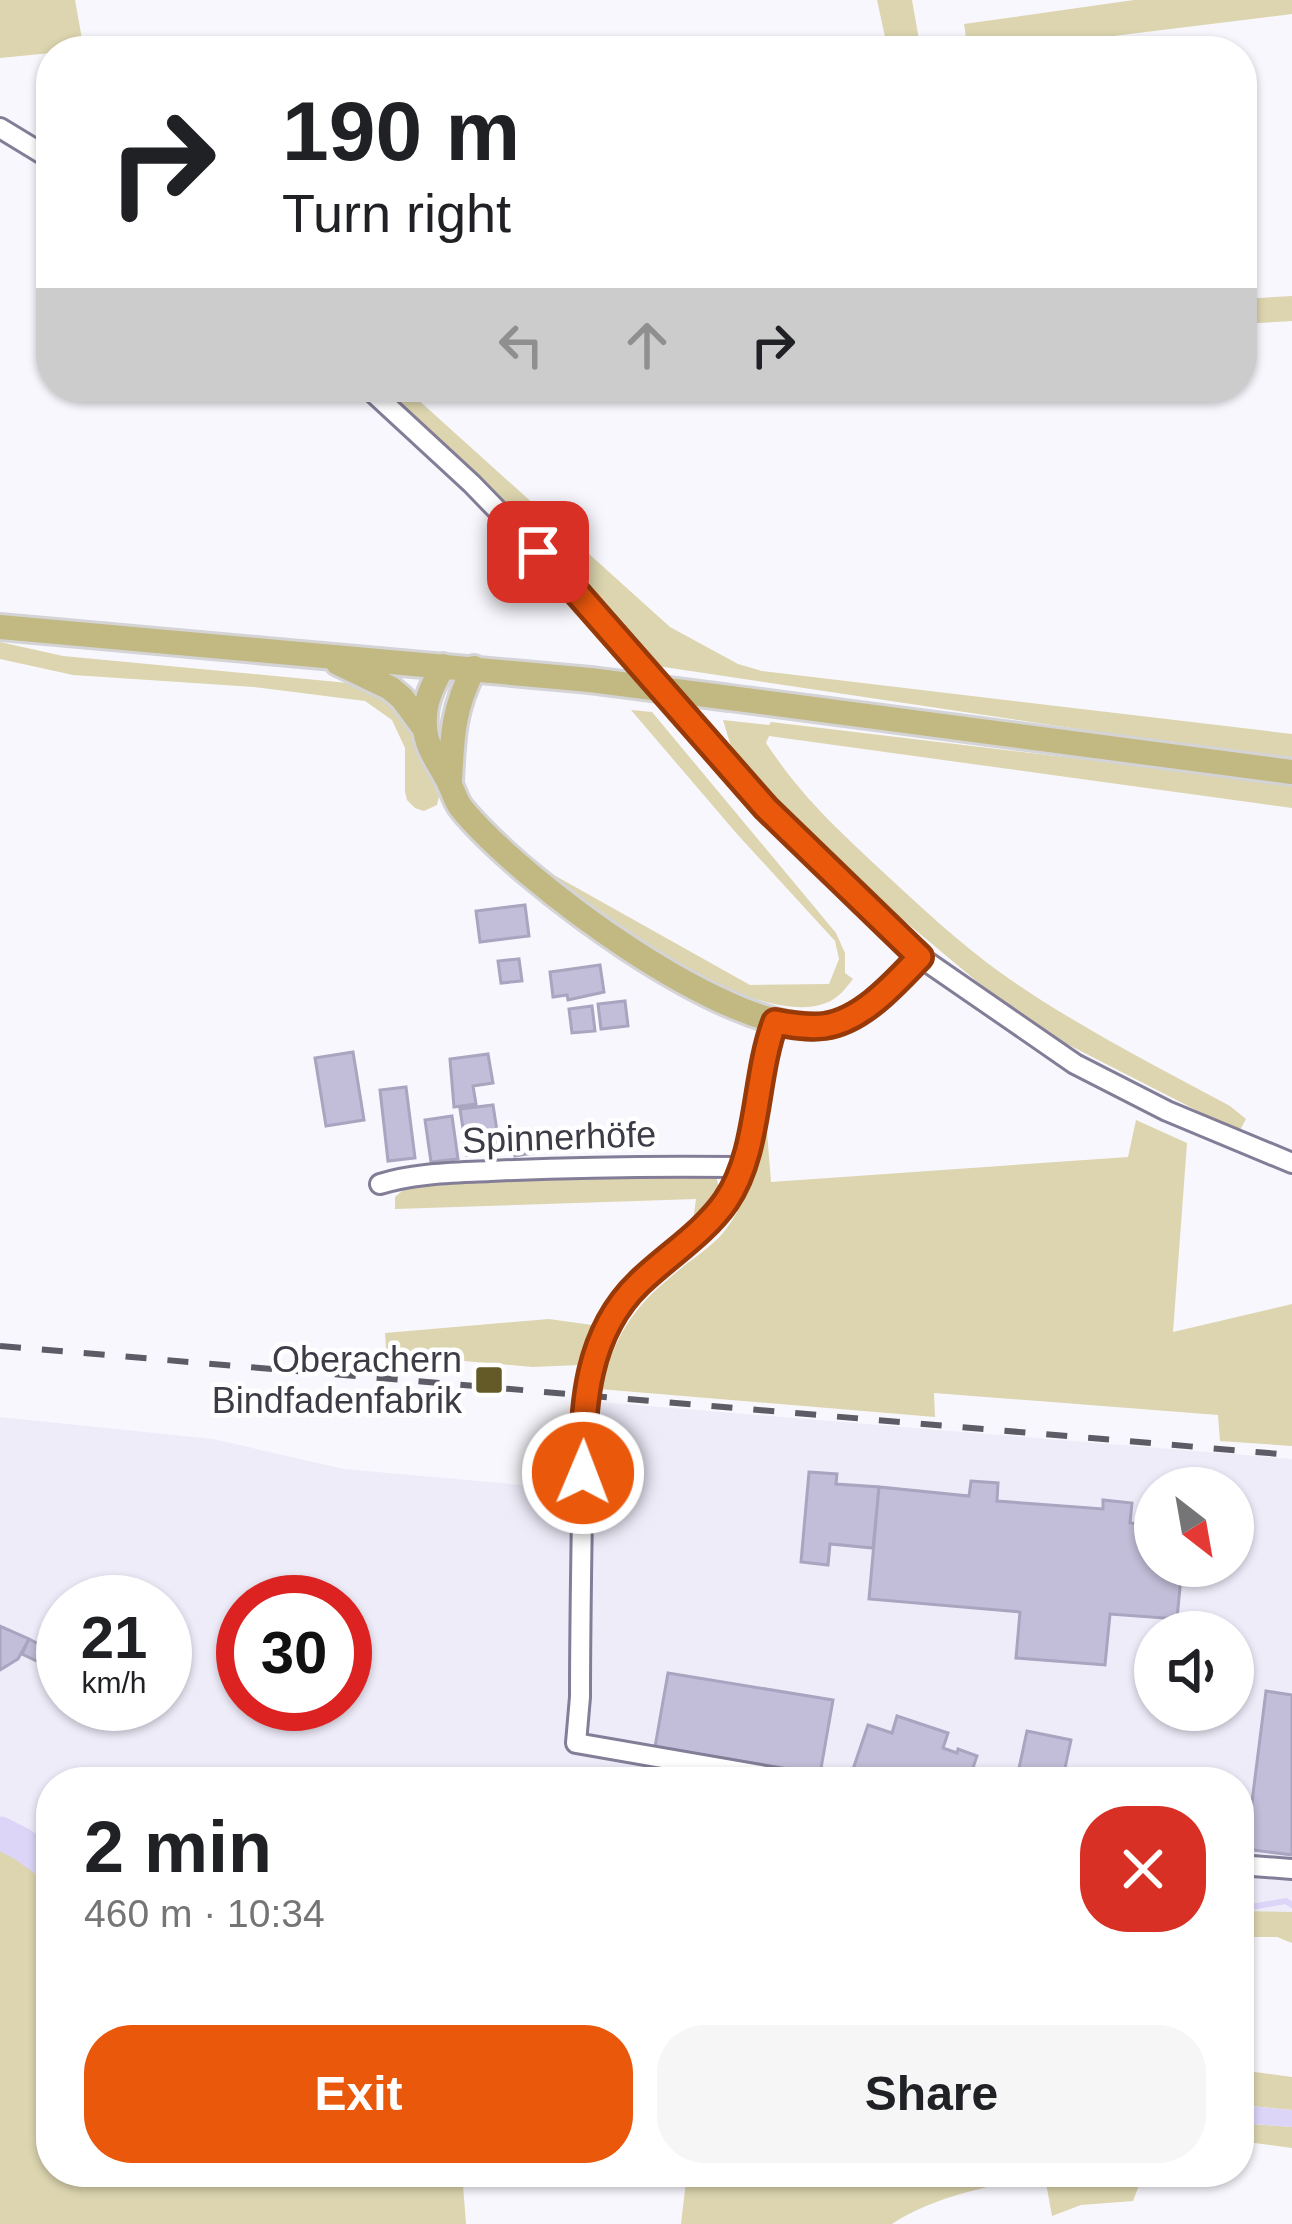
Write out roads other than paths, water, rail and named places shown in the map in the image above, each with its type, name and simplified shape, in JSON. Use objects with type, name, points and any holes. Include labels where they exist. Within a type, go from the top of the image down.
[{"type":"main road","points":[[0,627],[590,680],[1292,772]]},
{"type":"main road","points":[[326,657],[390,688],[424,729]]},
{"type":"main road","points":[[443,666],[425,705],[424,729],[459,806],[518,863],[624,947],[679,980],[775,1022],[806,1027],[830,1026],[856,1014],[920,957]]},
{"type":"main road","points":[[450,783],[452,722],[474,668]]},
{"type":"street","points":[[0,128],[36,151]]},
{"type":"street","points":[[383,402],[571,586],[766,808],[920,957],[1075,1064],[1167,1111],[1292,1163]]},
{"type":"street","points":[[714,1767],[576,1743],[582,1422],[590,1375],[612,1314],[635,1286],[728,1199],[755,1119],[767,1042],[775,1022]]},
{"type":"street","name":"Spinnerhöfe","points":[[380,1184],[427,1174],[510,1170],[741,1167]]},
{"type":"street","points":[[1254,1866],[1292,1869]]},
{"type":"waterway","points":[[0,1833],[36,1854]]},
{"type":"waterway","points":[[1254,1906],[1286,1901],[1292,1905]]},
{"type":"railway","points":[[0,1346],[1292,1455]]},
{"type":"place","name":"Oberachern Bindfadenfabrik","points":[[489,1380]]}]
